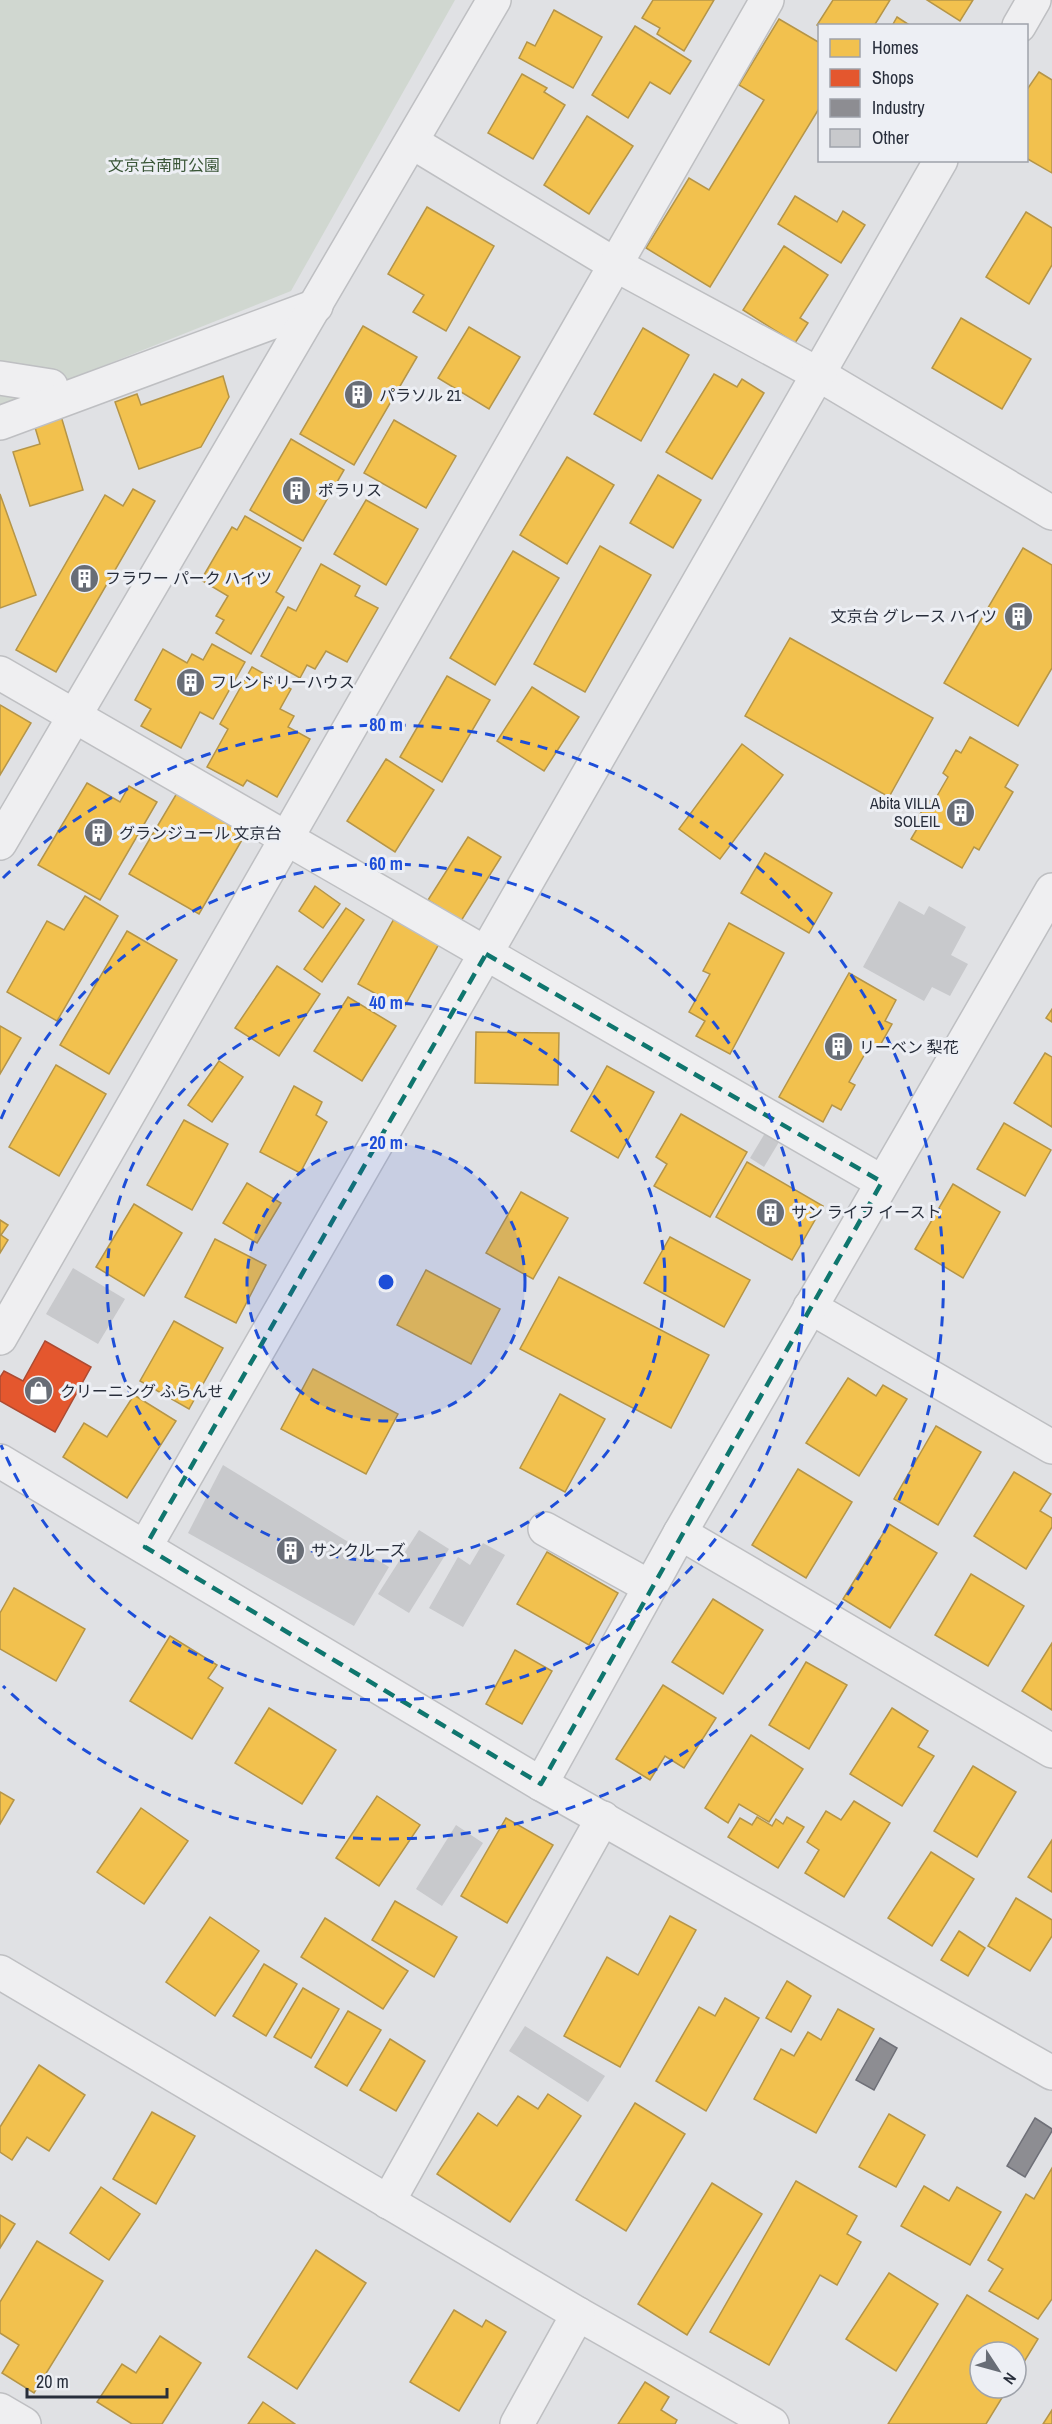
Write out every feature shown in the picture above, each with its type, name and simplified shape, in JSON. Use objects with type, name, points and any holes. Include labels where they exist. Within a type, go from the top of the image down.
[{"type":"street","points":[[0,843],[494,0]]},
{"type":"street","points":[[0,1338],[767,0]]},
{"type":"street","points":[[1020,24],[1034,0]]},
{"type":"street","points":[[412,142],[615,264],[818,374],[1052,513]]},
{"type":"street","points":[[145,1546],[940,162]]},
{"type":"street","points":[[0,423],[316,306]]},
{"type":"street","points":[[0,378],[51,386]]},
{"type":"street","points":[[0,673],[882,1182]]},
{"type":"street","points":[[541,1784],[680,1533],[1052,890]]},
{"type":"street","points":[[810,1307],[1048,1435]]},
{"type":"street","points":[[0,1461],[541,1784],[1052,2073]]},
{"type":"street","points":[[545,1529],[650,1587]]},
{"type":"street","points":[[680,1533],[1052,1751]]},
{"type":"street","points":[[388,2202],[603,1818]]},
{"type":"street","points":[[0,1972],[578,2314],[772,2424]]},
{"type":"street","points":[[517,2424],[578,2314]]},
{"type":"street","points":[[0,2410],[24,2424]]},
{"type":"highlighted area","points":[[486,954],[882,1182],[541,1784],[145,1547]]},
{"type":"green space","name":"文京台南町公園","points":[[0,0],[455,0],[291,291],[0,407]]},
{"type":"building: Homes","points":[[653,0],[714,0],[684,51],[657,34],[660,28],[642,18]]},
{"type":"building: Homes","points":[[833,0],[890,0],[875,24],[817,25]]},
{"type":"building: Homes","points":[[927,0],[973,0],[960,21]]},
{"type":"building: Homes","points":[[554,10],[602,37],[573,88],[519,58],[527,42],[535,46]]},
{"type":"building: Homes","points":[[897,17],[908,24],[893,24]]},
{"type":"building: Homes","points":[[779,19],[818,42],[818,110],[710,287],[646,248],[689,178],[709,190],[764,100],[739,85]]},
{"type":"building: Homes","points":[[635,26],[691,61],[670,94],[650,82],[628,118],[592,95]]},
{"type":"building: Homes","points":[[1039,72],[1052,80],[1052,173],[1028,159],[1028,88]]},
{"type":"building: Homes","points":[[522,74],[547,88],[544,92],[565,105],[533,159],[488,133]]},
{"type":"building: Homes","points":[[587,116],[633,146],[589,214],[544,185]]},
{"type":"building: Homes","points":[[795,196],[837,222],[843,211],[865,225],[841,263],[778,224]]},
{"type":"building: Homes","points":[[427,207],[494,246],[446,331],[413,312],[424,295],[388,274]]},
{"type":"building: Homes","points":[[1026,212],[1052,228],[1052,265],[1029,304],[986,277]]},
{"type":"building: Homes","points":[[784,246],[828,275],[800,318],[808,323],[795,343],[743,310]]},
{"type":"building: Homes","points":[[961,318],[1031,359],[1002,409],[932,368]]},
{"type":"building: Homes","name":"パラソル 21","points":[[363,326],[417,357],[354,465],[300,434]]},
{"type":"building: Homes","points":[[469,327],[520,357],[489,409],[438,378]]},
{"type":"building: Homes","points":[[643,328],[689,355],[641,441],[594,414]]},
{"type":"building: Homes","points":[[714,374],[737,387],[742,379],[764,393],[712,479],[666,452]]},
{"type":"building: Homes","points":[[223,376],[229,397],[201,447],[139,469],[115,402],[137,394],[141,405]]},
{"type":"building: Homes","points":[[61,416],[83,490],[30,506],[13,452],[40,444],[34,424]]},
{"type":"building: Homes","points":[[394,420],[456,456],[426,508],[364,473]]},
{"type":"building: Homes","name":"ポラリス","points":[[291,439],[344,470],[303,541],[250,510]]},
{"type":"building: Homes","points":[[567,457],[614,485],[567,564],[520,535]]},
{"type":"building: Homes","points":[[658,475],[701,500],[673,548],[630,523]]},
{"type":"building: Homes","name":"フラワー パーク ハイツ","points":[[133,489],[155,501],[56,672],[16,650],[105,495],[123,506]]},
{"type":"building: Homes","points":[[0,494],[36,595],[0,608]]},
{"type":"building: Homes","points":[[366,500],[418,529],[386,585],[334,554]]},
{"type":"building: Homes","points":[[245,516],[301,548],[276,592],[284,597],[251,654],[216,633],[224,620],[216,616],[228,596],[201,580],[232,527],[237,530]]},
{"type":"building: Homes","points":[[600,546],[651,575],[585,692],[534,664]]},
{"type":"building: Homes","name":"文京台 グレース ハイツ","points":[[1023,548],[1052,565],[1052,668],[1018,726],[944,683]]},
{"type":"building: Homes","points":[[513,551],[559,578],[495,685],[450,658]]},
{"type":"building: Homes","points":[[321,564],[360,586],[355,596],[378,608],[347,662],[326,651],[315,669],[307,665],[300,678],[261,656],[288,607],[296,611]]},
{"type":"building: Homes","points":[[790,638],[933,718],[889,797],[745,716]]},
{"type":"building: Homes","name":"フレンドリーハウス","points":[[212,644],[245,662],[213,719],[200,712],[181,748],[141,726],[151,709],[135,700],[163,649],[187,663],[192,654],[203,660]]},
{"type":"building: Homes","points":[[252,667],[291,689],[280,709],[294,716],[288,727],[310,739],[277,797],[247,780],[243,786],[207,767],[228,729],[220,724]]},
{"type":"building: Homes","points":[[447,676],[490,700],[442,782],[400,757]]},
{"type":"building: Homes","points":[[532,687],[579,717],[544,771],[497,741]]},
{"type":"building: Homes","points":[[0,705],[31,723],[0,775]]},
{"type":"building: Homes","name":"Abita VILLA SOLEIL","points":[[970,737],[1018,765],[1005,787],[1013,792],[979,850],[974,847],[962,868],[911,839],[920,824],[915,822],[929,800],[933,803],[948,777],[943,773],[956,750],[961,753]]},
{"type":"building: Homes","points":[[742,744],[783,775],[720,859],[679,829]]},
{"type":"building: Homes","points":[[386,759],[434,790],[395,852],[347,821]]},
{"type":"building: Homes","name":"グランジュール 文京台","points":[[87,783],[120,802],[129,786],[157,802],[100,900],[38,865]]},
{"type":"building: Homes","points":[[177,793],[246,833],[199,914],[129,874]]},
{"type":"building: Homes","points":[[468,837],[501,857],[461,921],[428,900]]},
{"type":"building: Homes","points":[[765,853],[832,893],[809,933],[741,893]]},
{"type":"building: Homes","points":[[315,886],[340,904],[323,928],[299,911]]},
{"type":"building: Homes","points":[[85,896],[118,916],[57,1021],[7,992],[47,921],[64,930]]},
{"type":"building: Homes","points":[[346,908],[364,920],[322,982],[304,969]]},
{"type":"building: Homes","points":[[395,917],[440,942],[403,1009],[358,984]]},
{"type":"building: Homes","points":[[729,923],[784,953],[730,1054],[696,1036],[705,1021],[689,1012],[710,974],[703,971]]},
{"type":"building: Homes","points":[[127,931],[177,960],[109,1074],[60,1045]]},
{"type":"building: Homes","points":[[277,966],[320,994],[279,1056],[235,1028]]},
{"type":"building: Homes","name":"リーベン 梨花","points":[[849,973],[896,1000],[885,1021],[892,1024],[878,1049],[870,1045],[849,1082],[855,1085],[841,1110],[832,1105],[823,1122],[779,1097]]},
{"type":"building: Homes","points":[[348,997],[396,1026],[362,1081],[314,1051]]},
{"type":"building: Homes","points":[[1052,1009],[1052,1022],[1046,1018]]},
{"type":"building: Homes","points":[[0,1026],[21,1038],[0,1074]]},
{"type":"building: Homes","points":[[476,1032],[559,1033],[558,1085],[475,1083]]},
{"type":"building: Homes","points":[[1045,1053],[1052,1057],[1052,1127],[1014,1103]]},
{"type":"building: Homes","points":[[219,1061],[243,1077],[212,1122],[188,1105]]},
{"type":"building: Homes","points":[[56,1065],[106,1094],[59,1176],[9,1147]]},
{"type":"building: Homes","points":[[607,1066],[654,1092],[618,1158],[571,1131]]},
{"type":"building: Homes","points":[[294,1086],[322,1102],[316,1115],[327,1122],[300,1173],[260,1152]]},
{"type":"building: Homes","points":[[681,1114],[747,1152],[710,1217],[654,1186],[667,1164],[656,1157]]},
{"type":"building: Homes","points":[[184,1120],[228,1144],[192,1210],[147,1185]]},
{"type":"building: Homes","points":[[1004,1123],[1051,1150],[1025,1196],[977,1169]]},
{"type":"building: Homes","name":"サン ライフ イースト","points":[[747,1162],[823,1206],[792,1260],[716,1217]]},
{"type":"building: Homes","points":[[247,1183],[281,1203],[257,1243],[223,1223]]},
{"type":"building: Homes","points":[[953,1184],[1000,1212],[963,1278],[915,1249]]},
{"type":"building: Homes","points":[[521,1192],[568,1218],[533,1279],[486,1253]]},
{"type":"building: Homes","points":[[134,1204],[182,1233],[144,1296],[96,1267]]},
{"type":"building: Homes","points":[[0,1220],[8,1225],[1,1235],[8,1240],[0,1253]]},
{"type":"building: Homes","points":[[670,1237],[750,1280],[724,1327],[644,1283]]},
{"type":"building: Homes","points":[[215,1239],[266,1265],[236,1323],[185,1297]]},
{"type":"building: Homes","points":[[426,1270],[500,1309],[471,1364],[397,1325]]},
{"type":"building: Homes","points":[[559,1277],[709,1355],[671,1428],[520,1349]]},
{"type":"building: Homes","points":[[174,1321],[223,1348],[189,1409],[140,1381]]},
{"type":"building: Homes","points":[[313,1369],[398,1414],[366,1474],[281,1429]]},
{"type":"building: Homes","points":[[848,1378],[876,1396],[883,1385],[907,1399],[859,1476],[806,1443]]},
{"type":"building: Homes","points":[[560,1394],[605,1419],[565,1492],[520,1468]]},
{"type":"building: Homes","points":[[134,1395],[176,1421],[127,1498],[63,1457],[84,1423],[107,1437]]},
{"type":"building: Homes","points":[[936,1426],[981,1452],[938,1525],[894,1499]]},
{"type":"building: Homes","points":[[798,1469],[852,1502],[806,1578],[752,1545]]},
{"type":"building: Homes","points":[[1014,1472],[1051,1494],[1040,1511],[1052,1518],[1052,1527],[1026,1569],[974,1536]]},
{"type":"building: Homes","points":[[889,1524],[937,1553],[890,1628],[843,1599]]},
{"type":"building: Homes","points":[[547,1552],[618,1593],[589,1645],[517,1604]]},
{"type":"building: Homes","points":[[971,1574],[1024,1606],[988,1666],[935,1635]]},
{"type":"building: Homes","points":[[14,1588],[85,1629],[56,1681],[0,1649],[0,1613]]},
{"type":"building: Homes","points":[[713,1599],[763,1630],[723,1694],[672,1662]]},
{"type":"building: Homes","points":[[170,1636],[217,1665],[208,1678],[223,1688],[192,1739],[130,1701]]},
{"type":"building: Homes","points":[[1052,1643],[1052,1710],[1022,1691]]},
{"type":"building: Homes","points":[[515,1650],[552,1671],[522,1724],[486,1704]]},
{"type":"building: Homes","points":[[806,1662],[847,1685],[809,1749],[769,1725]]},
{"type":"building: Homes","points":[[663,1685],[716,1718],[684,1768],[665,1756],[650,1780],[616,1759]]},
{"type":"building: Homes","points":[[269,1708],[336,1750],[302,1804],[235,1763]]},
{"type":"building: Homes","points":[[892,1708],[928,1731],[918,1747],[934,1756],[902,1806],[850,1774]]},
{"type":"building: Homes","points":[[751,1735],[803,1769],[769,1822],[739,1804],[728,1823],[705,1808]]},
{"type":"building: Homes","points":[[973,1766],[1016,1792],[977,1857],[934,1831]]},
{"type":"building: Homes","points":[[0,1792],[14,1800],[0,1824]]},
{"type":"building: Homes","points":[[377,1796],[420,1825],[379,1886],[336,1858]]},
{"type":"building: Homes","points":[[854,1801],[890,1823],[844,1897],[805,1873],[819,1850],[807,1842],[826,1811],[841,1820]]},
{"type":"building: Homes","points":[[141,1808],[188,1841],[144,1904],[97,1872]]},
{"type":"building: Homes","points":[[757,1817],[772,1826],[776,1819],[783,1824],[787,1817],[804,1827],[778,1868],[728,1837],[740,1818],[752,1825]]},
{"type":"building: Homes","points":[[506,1818],[553,1845],[507,1923],[461,1896]]},
{"type":"building: Homes","points":[[1052,1840],[1052,1892],[1028,1877]]},
{"type":"building: Homes","points":[[931,1852],[974,1879],[932,1946],[888,1918]]},
{"type":"building: Homes","points":[[1016,1898],[1052,1920],[1052,1936],[1030,1971],[988,1946]]},
{"type":"building: Homes","points":[[395,1901],[457,1937],[434,1977],[372,1940]]},
{"type":"building: Homes","points":[[670,1916],[696,1930],[620,2067],[564,2036],[607,1957],[638,1975]]},
{"type":"building: Homes","points":[[210,1917],[259,1951],[215,2016],[166,1982]]},
{"type":"building: Homes","points":[[325,1918],[408,1971],[383,2009],[301,1957]]},
{"type":"building: Homes","points":[[959,1931],[985,1948],[968,1976],[941,1960]]},
{"type":"building: Homes","points":[[264,1964],[297,1984],[266,2036],[233,2016]]},
{"type":"building: Homes","points":[[787,1981],[811,1996],[791,2032],[766,2018]]},
{"type":"building: Homes","points":[[303,1988],[339,2009],[311,2058],[274,2037]]},
{"type":"building: Homes","points":[[725,1998],[759,2018],[706,2111],[656,2081],[699,2007],[715,2016]]},
{"type":"building: Homes","points":[[838,2009],[874,2029],[816,2133],[754,2099],[781,2049],[794,2056],[808,2032],[821,2040]]},
{"type":"building: Homes","points":[[348,2011],[381,2030],[347,2086],[315,2067]]},
{"type":"building: Homes","points":[[390,2039],[425,2061],[396,2111],[360,2090]]},
{"type":"building: Homes","points":[[39,2065],[85,2095],[49,2151],[27,2137],[12,2160],[0,2152],[0,2127]]},
{"type":"building: Homes","points":[[548,2094],[581,2116],[510,2222],[437,2174],[478,2113],[497,2126],[518,2096],[538,2109]]},
{"type":"building: Homes","points":[[635,2103],[685,2134],[626,2231],[576,2200]]},
{"type":"building: Homes","points":[[152,2112],[195,2136],[156,2204],[113,2179]]},
{"type":"building: Homes","points":[[889,2114],[925,2135],[896,2187],[859,2167]]},
{"type":"building: Homes","points":[[1052,2168],[1052,2299],[1038,2319],[989,2291],[1003,2269],[988,2260],[1026,2194],[1034,2199]]},
{"type":"building: Homes","points":[[796,2181],[857,2216],[847,2234],[861,2242],[837,2285],[820,2275],[769,2365],[710,2332]]},
{"type":"building: Homes","points":[[712,2183],[762,2214],[687,2335],[638,2304]]},
{"type":"building: Homes","points":[[924,2186],[949,2201],[957,2187],[1001,2212],[970,2265],[901,2226]]},
{"type":"building: Homes","points":[[101,2187],[140,2214],[109,2260],[70,2233]]},
{"type":"building: Homes","points":[[0,2215],[15,2224],[0,2248]]},
{"type":"building: Homes","points":[[37,2241],[103,2281],[34,2393],[2,2373],[19,2345],[0,2333],[0,2302]]},
{"type":"building: Homes","points":[[316,2250],[366,2283],[297,2389],[248,2357]]},
{"type":"building: Homes","points":[[889,2273],[938,2304],[896,2371],[846,2339]]},
{"type":"building: Homes","points":[[967,2295],[1038,2339],[1028,2355],[1028,2340],[968,2340],[968,2400],[1001,2400],[986,2424],[888,2424]]},
{"type":"building: Homes","points":[[454,2310],[482,2327],[486,2320],[506,2332],[459,2411],[410,2382]]},
{"type":"building: Homes","points":[[160,2336],[201,2363],[162,2424],[132,2424],[97,2402],[122,2364],[136,2373]]},
{"type":"building: Homes","points":[[645,2382],[669,2397],[661,2410],[677,2420],[675,2424],[618,2424]]},
{"type":"building: Homes","points":[[263,2402],[295,2424],[248,2424]]},
{"type":"building: Homes","points":[[1052,2410],[1052,2424],[1043,2424]]},
{"type":"building: Shops","name":"クリーニング ふらんせ","points":[[45,1341],[91,1367],[55,1432],[0,1401],[0,1377],[4,1371],[23,1381]]},
{"type":"building: Industry","points":[[880,2038],[897,2048],[874,2090],[856,2080]]},
{"type":"building: Industry","points":[[1035,2118],[1052,2131],[1025,2177],[1007,2166]]},
{"type":"building: Other","points":[[899,901],[924,915],[929,906],[966,927],[951,955],[968,964],[950,996],[932,987],[924,1001],[863,967]]},
{"type":"building: Other","points":[[768,1128],[782,1137],[764,1167],[750,1158]]},
{"type":"building: Other","points":[[73,1268],[125,1299],[98,1344],[46,1314]]},
{"type":"building: Other","name":"サンクルーズ","points":[[223,1465],[389,1567],[354,1626],[188,1533]]},
{"type":"building: Other","points":[[419,1530],[449,1549],[409,1613],[378,1594]]},
{"type":"building: Other","points":[[483,1543],[505,1555],[463,1627],[429,1608],[458,1557],[470,1565]]},
{"type":"building: Other","points":[[456,1825],[483,1843],[442,1906],[416,1889]]},
{"type":"building: Other","points":[[525,2026],[605,2076],[588,2102],[509,2051]]},
{"type":"place","name":"パラソル 21","points":[[358,395]]},
{"type":"place","name":"ポラリス","points":[[297,490]]},
{"type":"place","name":"フラワー パーク ハイツ","points":[[84,578]]},
{"type":"place","name":"文京台 グレース ハイツ","points":[[1018,616]]},
{"type":"place","name":"フレンドリーハウス","points":[[190,682]]},
{"type":"place","name":"Abita VILLA SOLEIL","points":[[961,812]]},
{"type":"place","name":"グランジュール 文京台","points":[[98,833]]},
{"type":"place","name":"リーベン 梨花","points":[[838,1047]]},
{"type":"place","name":"サン ライフ イースト","points":[[770,1212]]},
{"type":"place","name":"クリーニング ふらんせ","points":[[39,1391]]},
{"type":"place","name":"サンクルーズ","points":[[290,1550]]}]
